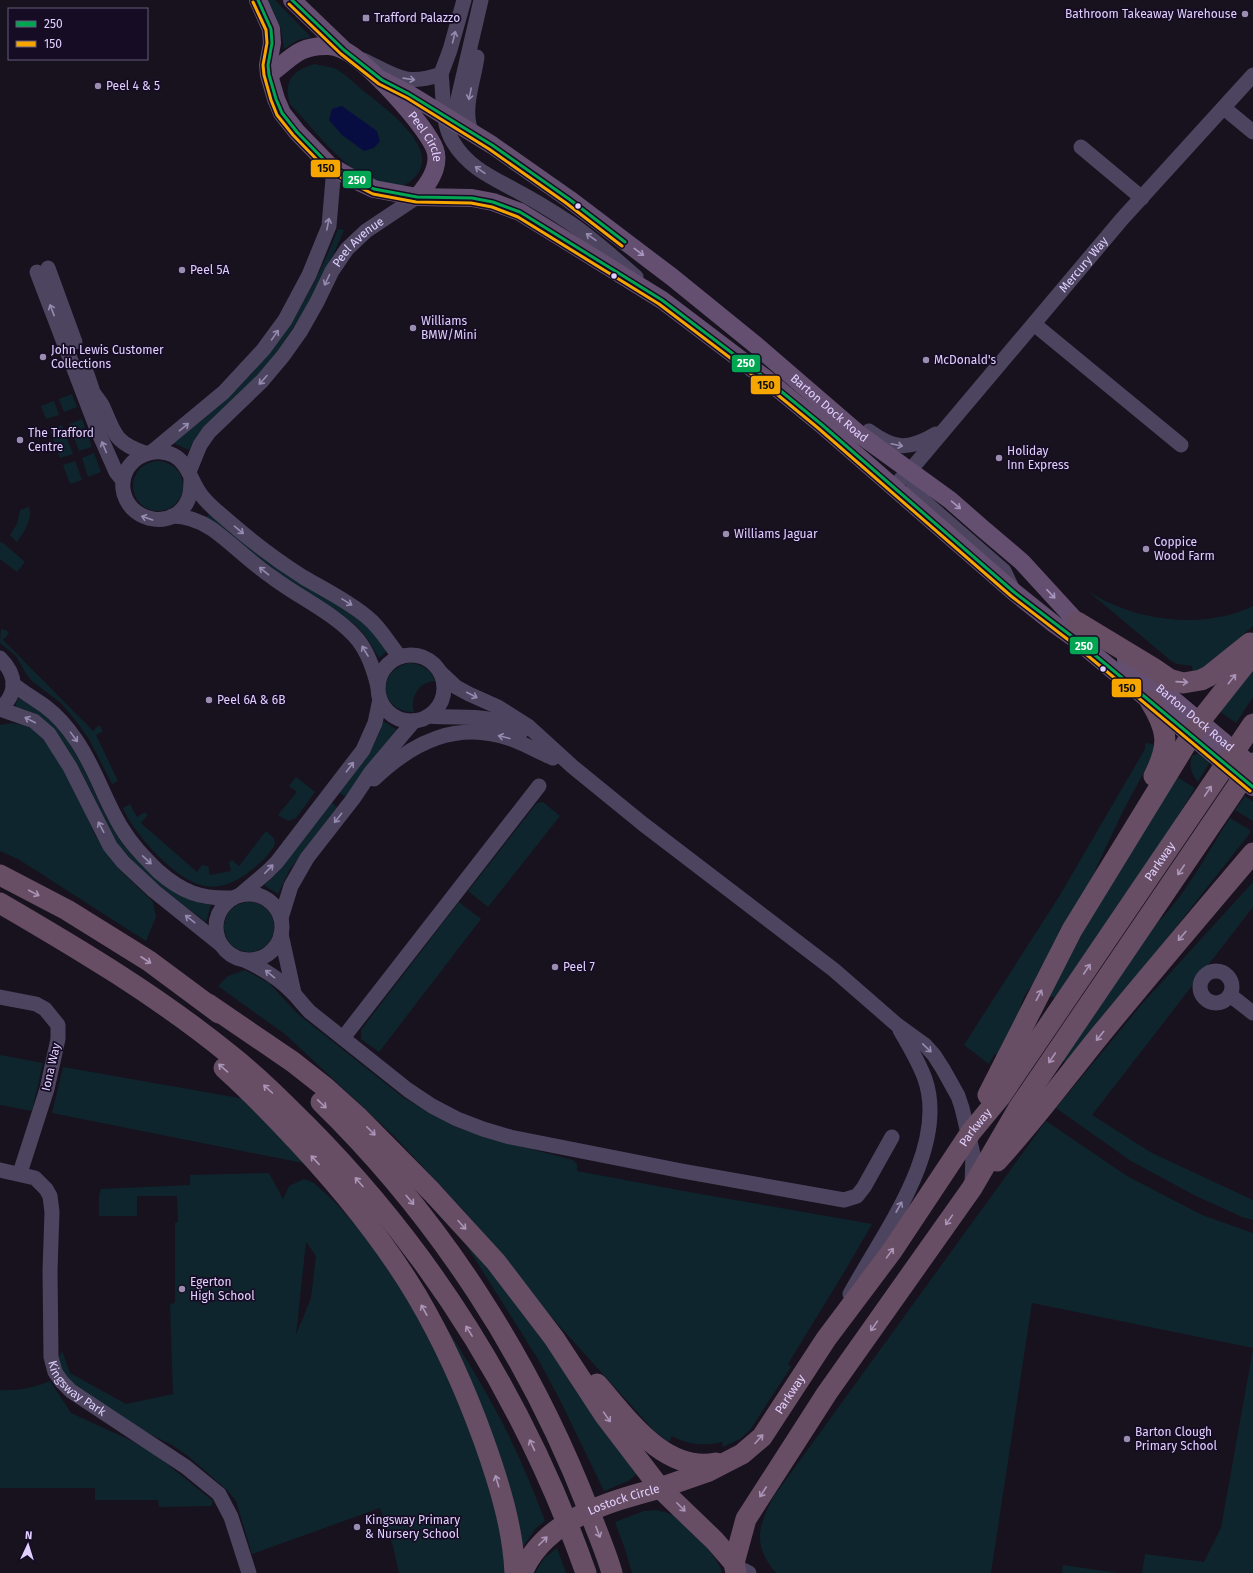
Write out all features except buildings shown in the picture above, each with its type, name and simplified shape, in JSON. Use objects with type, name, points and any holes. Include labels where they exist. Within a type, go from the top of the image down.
[{"type":"highway","points":[[1077,622],[1169,679],[1183,683],[1201,680],[1209,676],[1253,640]]},
{"type":"highway","points":[[1012,1066],[1072,930],[1195,728],[1253,654]]},
{"type":"highway","points":[[1099,886],[1162,761],[1164,754],[1165,735],[1159,715],[1150,701]]},
{"type":"highway","name":"Parkway","points":[[660,1488],[709,1471],[742,1454],[762,1437],[826,1339],[892,1251],[970,1133],[1012,1066],[1186,823],[1253,724]]},
{"type":"highway","name":"Parkway","points":[[1025,1114],[1038,1080],[1253,763]]},
{"type":"highway","points":[[739,1569],[742,1530],[752,1508],[827,1394],[972,1188],[1023,1134],[1025,1114],[1053,1094],[1141,985],[1253,853]]},
{"type":"highway","points":[[1202,913],[1253,866]]},
{"type":"highway","points":[[0,875],[68,910],[148,962],[293,1062],[326,1088],[357,1116],[432,1192],[496,1262],[554,1338],[605,1416],[660,1488]]},
{"type":"highway","points":[[0,903],[122,976],[224,1050],[281,1100],[339,1158],[381,1207],[421,1258],[458,1312],[488,1360],[522,1424],[548,1480],[586,1573]]},
{"type":"highway","points":[[122,976],[158,1012],[228,1072],[275,1117],[327,1173],[354,1206],[384,1247],[416,1295],[458,1375],[489,1455],[508,1518],[515,1573]]},
{"type":"highway","points":[[208,1004],[258,1044],[345,1126],[414,1205],[444,1244],[499,1326],[530,1381],[574,1470],[610,1565]]},
{"type":"highway","points":[[554,1338],[648,1441],[661,1451],[680,1460],[700,1465],[727,1461]]},
{"type":"highway","name":"Lostock Circle","points":[[522,1573],[533,1552],[544,1539],[558,1528],[574,1519],[620,1500],[660,1488],[715,1541],[739,1569]]},
{"type":"main road","points":[[258,0],[271,29],[272,43],[268,65],[276,99],[282,113],[297,132],[329,165],[354,180],[374,188],[417,197]]},
{"type":"main road","points":[[292,0],[346,51]]},
{"type":"main road","name":"Peel Circle","points":[[270,74],[292,55],[313,47],[329,46],[346,51],[382,80],[421,125],[435,146],[437,161],[432,176],[417,197]]},
{"type":"main road","name":"Barton Dock Road","points":[[382,80],[409,94],[448,122],[471,131],[569,199],[672,277],[752,342],[859,434],[915,465],[925,482],[950,500],[1022,562],[1077,622],[1156,684],[1195,728],[1253,787]]},
{"type":"main road","name":"Barton Dock Road","points":[[417,197],[472,198],[493,202],[520,212],[662,300],[765,378],[1014,592],[1078,641],[1150,701],[1195,728],[1253,767]]},
{"type":"street","points":[[464,0],[450,50],[441,74],[448,122],[454,143],[477,169],[493,180],[542,205],[571,223],[597,242],[662,300]]},
{"type":"street","points":[[437,161],[482,0]]},
{"type":"street","points":[[471,131],[467,116],[476,63],[482,0]]},
{"type":"street","points":[[346,51],[408,80],[426,79],[441,74]]},
{"type":"street","name":"Mercury Way","points":[[893,487],[915,465],[1122,219],[1253,75]]},
{"type":"street","points":[[1224,108],[1253,132]]},
{"type":"street","points":[[1081,147],[1142,198]]},
{"type":"street","name":"Peel Avenue","points":[[149,452],[224,392],[251,364],[285,320],[303,289],[316,261],[329,226],[333,179],[329,165]]},
{"type":"street","name":"Peel Avenue","points":[[190,476],[200,445],[209,432],[262,381],[283,356],[300,332],[332,271],[347,249],[366,231],[417,197]]},
{"type":"street","points":[[123,481],[116,472],[97,429],[42,270],[92,390],[101,403],[112,429],[120,440],[126,445],[149,452],[164,452],[175,456],[184,463],[201,495],[210,504],[255,543],[303,577],[348,603],[368,617],[377,626],[400,657]]},
{"type":"street","points":[[1034,324],[1181,445]]},
{"type":"street","points":[[752,342],[775,354],[800,372],[863,426],[886,442],[904,446],[916,444],[923,442],[945,429]]},
{"type":"street","points":[[149,452],[137,458],[130,464],[125,472],[123,481],[124,492],[128,502],[134,511],[144,517],[154,520],[165,519],[182,510],[188,501],[192,490],[190,476]]},
{"type":"street","points":[[915,465],[912,483],[916,491],[926,503],[1004,572],[1014,592]]},
{"type":"street","points":[[172,516],[190,518],[212,529],[271,577],[348,629],[367,653],[373,666],[379,693],[385,708],[393,715],[403,720],[414,721],[429,716],[472,716],[497,720],[524,732],[553,758]]},
{"type":"street","points":[[220,944],[216,934],[216,924],[221,909],[262,877],[276,862],[360,754],[368,741],[375,724],[382,672],[393,660],[409,655],[418,656],[427,659],[435,665],[440,672],[456,686],[469,694],[498,707],[528,726],[573,767],[643,824],[834,970],[896,1024],[925,1046],[943,1069],[958,1096],[970,1133],[974,1163],[972,1188]]},
{"type":"street","points":[[0,658],[7,665],[12,674],[13,684],[12,694],[0,709],[34,721],[49,734],[70,767],[110,846],[123,862],[154,891],[220,944],[226,952],[234,957],[263,968],[294,993],[310,1012],[408,1090],[432,1106],[457,1119],[483,1129],[543,1144],[844,1200],[857,1196],[864,1187],[892,1137]]},
{"type":"street","points":[[429,716],[435,710],[443,696],[444,688],[440,672]]},
{"type":"street","points":[[13,684],[46,706],[66,726],[78,742],[121,827],[143,857],[187,892],[216,899],[255,895],[269,901],[281,918]]},
{"type":"street","points":[[294,993],[281,934],[281,918],[291,886],[301,867],[353,799],[371,772],[414,721]]},
{"type":"street","points":[[353,799],[378,775],[416,746],[433,738],[452,734],[473,732],[492,734],[511,739],[573,767]]},
{"type":"street","points":[[343,1038],[539,786]]},
{"type":"street","points":[[244,960],[254,960],[272,952],[278,944],[281,934]]},
{"type":"street","points":[[1230,995],[1253,1013]]},
{"type":"street","name":"Iona Way","points":[[0,997],[36,1004],[45,1009],[58,1025],[58,1039],[47,1089],[20,1174]]},
{"type":"street","points":[[826,1339],[907,1193],[920,1165],[927,1142],[930,1108],[925,1079],[915,1056],[896,1024]]},
{"type":"street","name":"Kingsway Park","points":[[0,1170],[35,1178],[46,1189],[52,1205],[50,1325],[51,1357],[55,1372],[71,1391],[186,1467],[219,1494],[231,1517],[249,1573]]},
{"type":"shaded area","points":[[268,0],[275,0],[311,37],[298,40],[284,49],[281,29]]},
{"type":"shaded area","points":[[315,64],[336,69],[393,115],[404,126],[414,138],[421,151],[422,163],[417,175],[403,186],[378,182],[366,177],[354,169],[331,149],[290,104],[288,96],[289,83],[296,73],[307,66]]},
{"type":"shaded area","points":[[342,106],[377,131],[380,141],[374,148],[364,151],[342,135],[329,120],[332,109]]},
{"type":"shaded area","points":[[338,229],[344,230],[326,271],[305,309],[281,346],[245,390],[202,430],[189,450],[173,443],[232,394],[265,358],[294,318],[307,296],[329,252]]},
{"type":"shaded area","points":[[72,394],[77,407],[64,412],[59,399]]},
{"type":"shaded area","points":[[54,401],[59,415],[46,419],[41,406]]},
{"type":"shaded area","points":[[82,419],[92,447],[79,451],[69,424]]},
{"type":"shaded area","points":[[62,425],[73,454],[60,458],[50,430]]},
{"type":"shaded area","points":[[94,453],[101,472],[88,477],[82,458]]},
{"type":"shaded area","points":[[75,461],[82,480],[70,484],[63,465]]},
{"type":"shaded area","points":[[158,461],[168,463],[176,468],[181,476],[183,486],[181,496],[176,504],[168,509],[158,511],[148,509],[140,504],[135,496],[133,486],[135,476],[140,468],[148,463]]},
{"type":"shaded area","points":[[29,507],[29,521],[17,542],[10,535],[17,524],[20,510]]},
{"type":"shaded area","points":[[211,512],[357,617],[370,629],[387,651],[379,658],[365,635],[353,623],[278,573],[207,517]]},
{"type":"shaded area","points":[[2,542],[25,562],[17,572],[0,559],[0,543]]},
{"type":"shaded area","points":[[1088,591],[1126,610],[1144,615],[1182,620],[1200,620],[1219,617],[1237,613],[1253,606],[1253,626],[1201,671],[1193,673],[1192,666],[1177,664],[1170,660]]},
{"type":"shaded area","points":[[1,629],[6,630],[9,633],[3,640],[93,731],[99,725],[103,731],[96,735],[118,781],[112,784],[89,739],[61,703],[33,682],[16,656],[0,643]]},
{"type":"shaded area","points":[[1253,660],[1253,697],[1236,723],[1216,709]]},
{"type":"shaded area","points":[[409,663],[418,665],[428,670],[435,681],[424,684],[414,696],[414,712],[403,710],[394,705],[389,699],[386,690],[387,682],[391,674],[398,667]]},
{"type":"shaded area","points":[[18,698],[44,714],[58,728],[70,744],[80,761],[114,831],[133,856],[150,871],[170,884],[201,903],[211,905],[206,922],[156,883],[123,850],[113,837],[82,773],[62,741],[52,728],[40,717],[15,707]]},
{"type":"shaded area","points":[[383,721],[397,730],[346,797],[338,792],[376,741]]},
{"type":"shaded area","points":[[12,723],[33,729],[54,752],[77,795],[95,835],[119,869],[153,902],[156,917],[146,941],[18,859],[0,851],[0,725]]},
{"type":"shaded area","points":[[1145,743],[1153,744],[1153,756],[1125,807],[1098,864],[1087,892],[1033,986],[1026,993],[1017,1019],[1005,1042],[997,1056],[994,1054],[989,1064],[964,1045],[1060,895],[1145,749]]},
{"type":"shaded area","points":[[1204,751],[1212,758],[1198,782],[1191,770],[1191,760],[1192,756]]},
{"type":"shaded area","points":[[296,777],[315,792],[296,818],[288,821],[278,815],[297,792],[289,786]]},
{"type":"shaded area","points":[[1177,777],[1195,788],[1171,828],[1057,999],[1048,995],[1098,905]]},
{"type":"shaded area","points":[[1245,796],[1253,802],[1253,821],[1235,810]]},
{"type":"shaded area","points":[[331,802],[337,807],[290,869],[278,894],[264,885],[277,873]]},
{"type":"shaded area","points":[[543,802],[560,816],[488,907],[468,891],[537,803]]},
{"type":"shaded area","points":[[130,804],[137,817],[145,812],[148,815],[141,823],[197,872],[202,865],[208,866],[210,875],[231,871],[229,862],[232,860],[239,866],[266,831],[274,838],[275,844],[264,859],[240,878],[223,885],[211,887],[205,886],[194,882],[169,866],[146,843],[128,819],[123,808]]},
{"type":"shaded area","points":[[1230,818],[1250,830],[1250,833],[1068,1064],[1062,1060],[1158,922],[1178,899]]},
{"type":"shaded area","points":[[1253,882],[1253,907],[1092,1115],[1152,1153],[1253,1200],[1253,1220],[1242,1217],[1194,1195],[1131,1161],[1056,1108],[1142,1004]]},
{"type":"shaded area","points":[[249,902],[259,904],[267,909],[272,917],[274,927],[272,937],[267,945],[259,950],[249,952],[239,950],[231,945],[226,937],[224,927],[226,917],[231,909],[239,904]]},
{"type":"shaded area","points":[[459,902],[481,919],[379,1052],[361,1039],[361,1030]]},
{"type":"shaded area","points":[[245,970],[269,983],[298,1014],[404,1098],[453,1126],[489,1138],[573,1160],[577,1164],[577,1171],[872,1224],[788,1364],[791,1367],[750,1430],[740,1439],[723,1447],[722,1442],[696,1444],[672,1436],[669,1442],[655,1432],[528,1291],[468,1215],[395,1137],[286,1035],[218,986],[228,976]]},
{"type":"shaded area","points":[[0,1055],[43,1063],[32,1111],[0,1105]]},
{"type":"shaded area","points":[[63,1067],[245,1099],[308,1164],[52,1113]]},
{"type":"shaded area","points":[[1046,1121],[1127,1176],[1202,1215],[1253,1233],[1253,1348],[1032,1303],[991,1573],[776,1573],[768,1563],[763,1553],[760,1535],[764,1517],[774,1496]]},
{"type":"shaded area","points":[[269,1173],[283,1199],[289,1186],[304,1179],[314,1183],[335,1202],[378,1250],[414,1306],[454,1388],[480,1452],[502,1524],[505,1573],[399,1573],[393,1546],[380,1508],[252,1554],[236,1501],[227,1490],[188,1456],[172,1445],[128,1423],[63,1377],[58,1358],[62,1351],[70,1373],[126,1404],[173,1394],[170,1304],[175,1303],[175,1223],[178,1222],[177,1196],[137,1196],[137,1216],[99,1216],[99,1195],[101,1189],[190,1185],[190,1175]],"holes":[[[306,1242],[316,1256],[311,1298],[296,1335]]]},
{"type":"shaded area","points":[[458,1232],[525,1313],[638,1473],[628,1481],[604,1491],[561,1402],[538,1359]]},
{"type":"shaded area","points":[[425,1294],[474,1372],[501,1420],[530,1482],[545,1521],[536,1528],[523,1547]]},
{"type":"shaded area","points":[[1253,1349],[1253,1573],[1142,1573],[1145,1554],[1204,1562],[1221,1528]]},
{"type":"shaded area","points":[[50,1381],[71,1413],[130,1440],[152,1452],[213,1501],[211,1506],[159,1507],[158,1500],[95,1500],[95,1488],[0,1488],[0,1390],[13,1390],[38,1386]]},
{"type":"shaded area","points":[[657,1510],[672,1515],[689,1528],[716,1560],[722,1573],[632,1573],[615,1522],[644,1511]]},
{"type":"shaded area","points":[[557,1548],[566,1573],[535,1573],[544,1558]]},
{"type":"shaded area","points":[[1063,1565],[1118,1573],[1062,1573]]},
{"type":"transit line","name":"250","points":[[258,0],[271,29],[272,43],[268,65],[269,75],[282,113],[297,132],[329,165],[374,189],[417,197],[472,198],[493,202],[520,212],[662,300],[765,378],[821,424],[1014,592],[1078,641],[1253,787]]},
{"type":"transit line","name":"250","points":[[292,0],[344,50],[382,80],[409,94],[492,145],[569,199],[625,242]]},
{"type":"transit line","name":"150","points":[[253,2],[266,30],[267,43],[263,65],[264,75],[277,115],[293,135],[326,169],[373,194],[416,202],[471,203],[492,207],[518,217],[659,304],[762,382],[818,428],[1011,596],[1075,645],[1250,791]]},
{"type":"transit line","name":"150","points":[[289,4],[341,54],[379,84],[407,98],[489,149],[566,203],[622,246]]},
{"type":"place","name":"Bathroom Takeaway Warehouse","points":[[1245,14]]},
{"type":"place","name":"Trafford Palazzo","points":[[366,18]]},
{"type":"place","name":"Peel 4 & 5","points":[[98,86]]},
{"type":"place","name":"Peel 5A","points":[[182,270]]},
{"type":"place","name":"Williams BMW/Mini","points":[[413,328]]},
{"type":"place","name":"John Lewis Customer Collections","points":[[43,357]]},
{"type":"place","name":"McDonald's","points":[[926,360]]},
{"type":"place","name":"The Trafford Centre","points":[[20,440]]},
{"type":"place","name":"Holiday Inn Express","points":[[999,458]]},
{"type":"place","name":"Williams Jaguar","points":[[726,534]]},
{"type":"place","name":"Coppice Wood Farm","points":[[1146,549]]},
{"type":"place","name":"Peel 6A & 6B","points":[[209,700]]},
{"type":"place","name":"Peel 7","points":[[555,967]]},
{"type":"place","name":"Egerton High School","points":[[182,1289]]},
{"type":"place","name":"Barton Clough Primary School","points":[[1127,1439]]},
{"type":"place","name":"Kingsway Primary & Nursery School","points":[[357,1527]]}]
